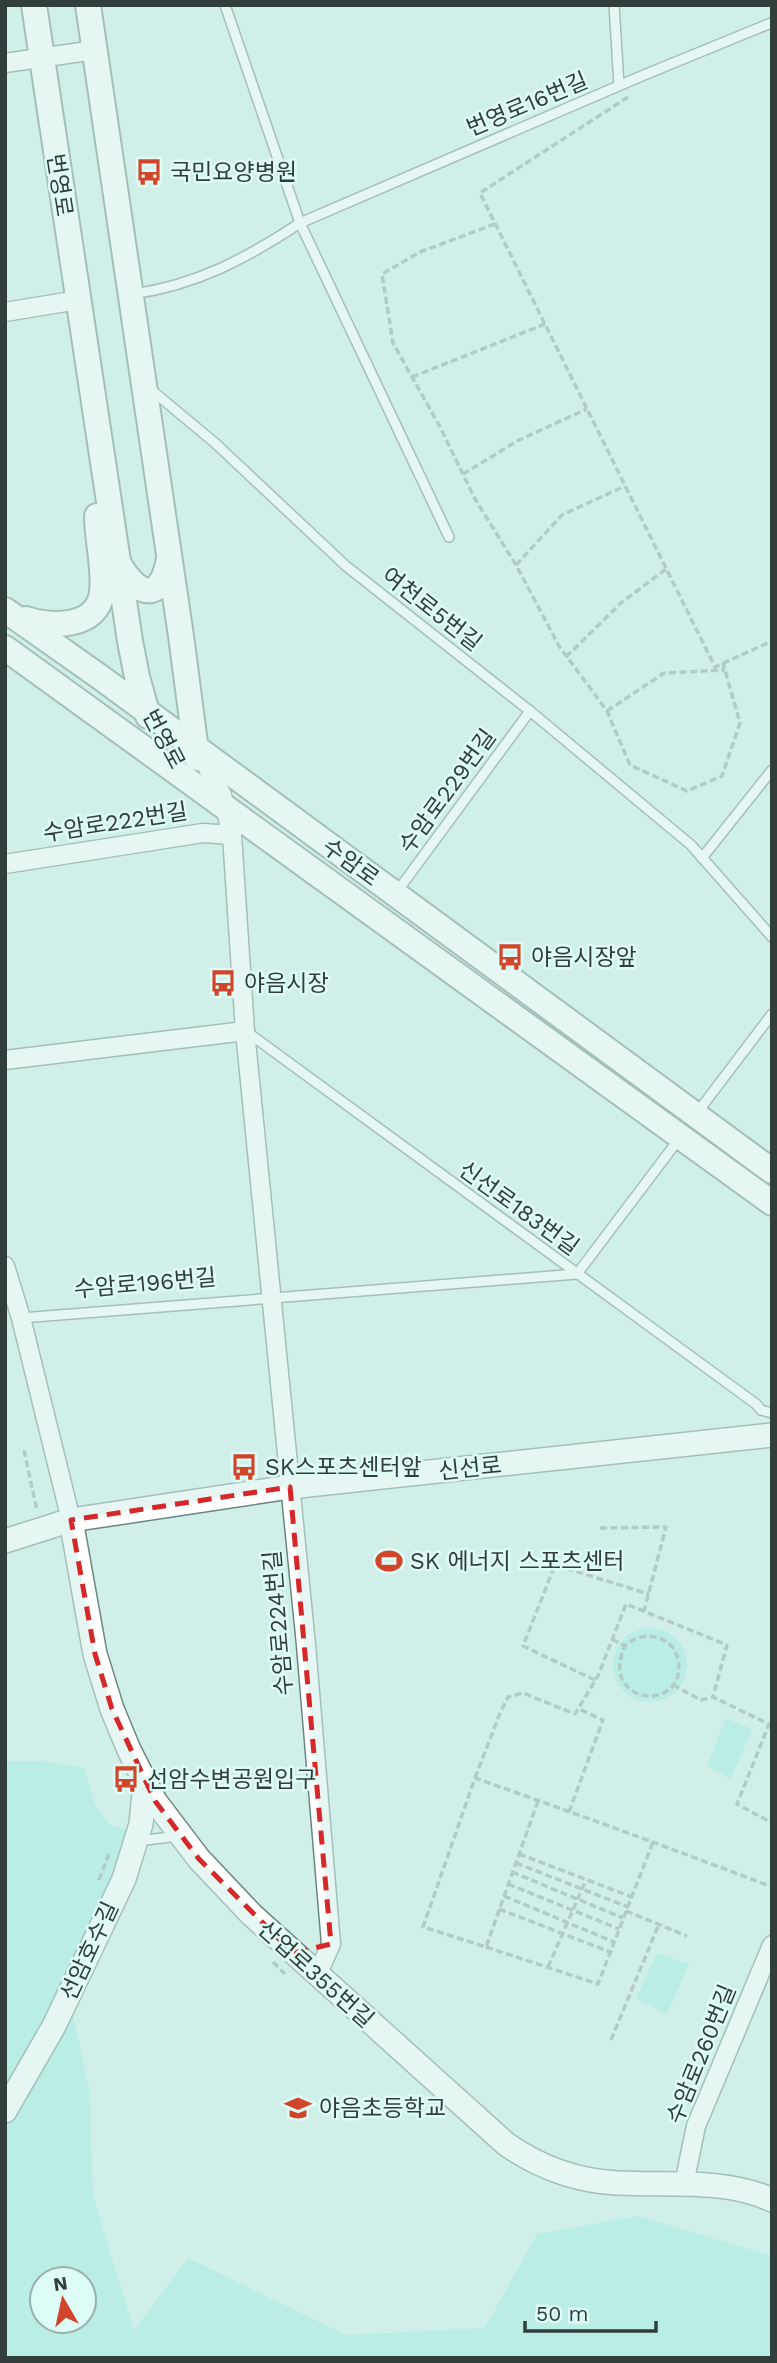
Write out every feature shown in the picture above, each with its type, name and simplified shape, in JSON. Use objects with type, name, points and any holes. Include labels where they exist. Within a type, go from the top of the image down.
[{"type":"main road","name":"번영로","points":[[34,5],[135,665],[146,711],[173,764],[187,780],[195,769],[197,749],[88,5]]},
{"type":"main road","points":[[7,611],[38,623],[62,624],[82,619],[100,600],[103,580],[97,534],[97,424]]},
{"type":"main road","points":[[118,564],[132,584],[149,591],[162,582],[170,557]]},
{"type":"main road","name":"수암로","points":[[7,611],[772,1171]]},
{"type":"main road","name":"수암로","points":[[5,648],[772,1203]]},
{"type":"street","points":[[5,63],[95,50]]},
{"type":"street","points":[[5,313],[78,300]]},
{"type":"street","name":"수암로224번길","points":[[197,749],[215,780],[227,810],[232,835],[245,1031],[307,1658],[331,1944]]},
{"type":"street","name":"수암로222번길","points":[[5,864],[203,833],[232,835]]},
{"type":"street","points":[[5,1060],[245,1031]]},
{"type":"street","points":[[5,1266],[21,1318],[71,1520]]},
{"type":"street","name":"신선로","points":[[5,1541],[71,1520],[290,1487],[772,1435]]},
{"type":"street","name":"산업로355번길","points":[[71,1520],[95,1654],[112,1709],[145,1782],[155,1801],[199,1859],[252,1915],[506,2144],[528,2160],[573,2176],[614,2183],[684,2184],[745,2189],[772,2200]]},
{"type":"street","name":"선암호수길","points":[[5,2111],[54,2026],[124,1879],[141,1824],[145,1782]]},
{"type":"street","points":[[293,1953],[331,1944]]},
{"type":"street","points":[[317,1975],[331,1944]]},
{"type":"street","name":"수암로260번길","points":[[684,2184],[696,2126],[772,1945]]},
{"type":"lane","points":[[225,5],[300,223],[449,537]]},
{"type":"lane","points":[[614,5],[619,85]]},
{"type":"lane","name":"번영로16번길","points":[[131,295],[166,289],[193,280],[260,249],[300,223],[619,85],[771,23]]},
{"type":"lane","name":"여천로5번길","points":[[144,384],[215,443],[346,566],[530,711],[691,845],[772,937]]},
{"type":"lane","name":"수암로229번길","points":[[395,894],[530,711]]},
{"type":"lane","points":[[702,858],[772,770]]},
{"type":"lane","points":[[695,1115],[772,1014]]},
{"type":"lane","name":"신선로183번길","points":[[245,1031],[745,1395],[761,1410],[772,1413]]},
{"type":"lane","points":[[272,1297],[577,1274],[680,1138]]},
{"type":"lane","name":"수암로196번길","points":[[21,1318],[272,1297]]},
{"type":"lane","points":[[136,1842],[181,1835]]},
{"type":"path","points":[[639,90],[480,193],[715,667],[772,641]]},
{"type":"path","points":[[495,224],[420,252],[382,274],[393,343],[440,427],[475,499],[516,565],[559,646],[607,711],[630,765],[687,791],[722,776],[740,723],[723,663]]},
{"type":"path","points":[[412,377],[545,324]]},
{"type":"path","points":[[463,474],[519,440],[587,409]]},
{"type":"path","points":[[516,565],[562,515],[625,486]]},
{"type":"path","points":[[566,657],[621,603],[666,569]]},
{"type":"path","points":[[607,711],[663,673],[725,670]]},
{"type":"path","points":[[24,1450],[37,1512],[26,1515]]},
{"type":"path","points":[[600,1528],[666,1527],[644,1611]]},
{"type":"path","points":[[595,1681],[523,1646],[555,1565],[649,1594]]},
{"type":"path","points":[[653,1842],[598,1984],[423,1927],[475,1778],[500,1713],[509,1698],[523,1693],[575,1714],[595,1681],[626,1604],[727,1645],[713,1697]]},
{"type":"path","points":[[646,1636],[667,1642],[675,1651],[679,1664],[673,1685],[667,1691],[654,1696],[642,1696],[630,1690],[620,1672],[625,1646],[634,1639],[646,1636]]},
{"type":"path","points":[[612,1639],[625,1646]]},
{"type":"path","points":[[673,1685],[701,1700],[713,1697],[769,1724],[737,1804],[772,1823]]},
{"type":"path","points":[[569,1812],[603,1720],[578,1709]]},
{"type":"path","points":[[475,1778],[772,1887]]},
{"type":"path","points":[[486,1947],[538,1801]]},
{"type":"path","points":[[519,1854],[632,1897]]},
{"type":"path","points":[[516,1863],[583,1888],[687,1936]]},
{"type":"path","points":[[512,1872],[623,1918]]},
{"type":"path","points":[[548,1967],[586,1880]]},
{"type":"path","points":[[508,1884],[619,1929]]},
{"type":"path","points":[[504,1896],[614,1942]]},
{"type":"path","points":[[499,1909],[610,1952]]},
{"type":"path","points":[[611,2040],[659,1924]]},
{"type":"path","points":[[269,1959],[287,1976]]},
{"type":"highlighted area","points":[[290,1487],[331,1944],[293,1953],[199,1859],[155,1801],[112,1709],[95,1654],[71,1520]]},
{"type":"green space","points":[[650,1628],[671,1634],[681,1644],[687,1665],[681,1686],[671,1696],[650,1702],[629,1696],[619,1686],[613,1665],[619,1644],[629,1634]]},
{"type":"green space","points":[[726,1718],[752,1729],[731,1779],[707,1766]]},
{"type":"green space","points":[[5,1761],[43,1761],[84,1768],[95,1805],[110,1825],[137,1832],[67,1986],[89,2089],[93,2196],[134,2330],[188,2258],[346,2335],[485,2328],[537,2234],[638,2216],[772,2256],[772,2358],[5,2358]]},
{"type":"green space","points":[[657,1953],[689,1964],[667,2014],[636,1999]]},
{"type":"place","name":"국민요양병원","points":[[149,172]]},
{"type":"place","name":"야음시장앞","points":[[510,957]]},
{"type":"place","name":"야음시장","points":[[223,983]]},
{"type":"place","name":"SK스포츠센터앞","points":[[244,1467]]},
{"type":"place","name":"SK 에너지 스포츠센터","points":[[389,1561]]},
{"type":"place","name":"선암수변공원입구","points":[[126,1779]]},
{"type":"place","name":"야음초등학교","points":[[298,2108]]}]
